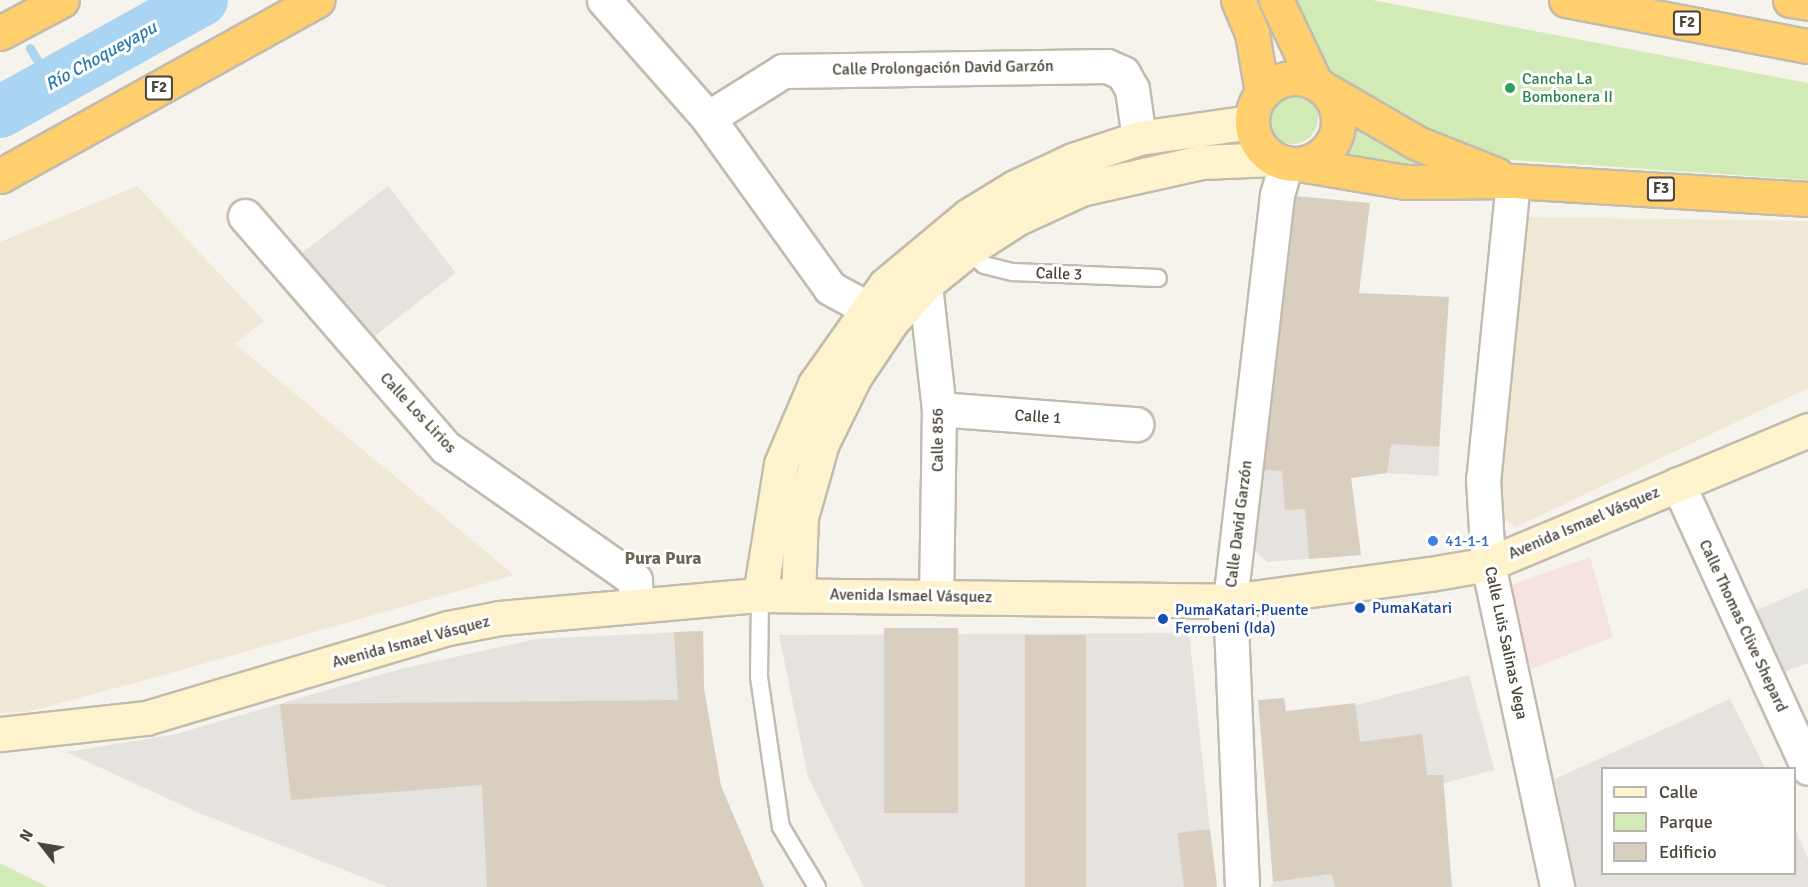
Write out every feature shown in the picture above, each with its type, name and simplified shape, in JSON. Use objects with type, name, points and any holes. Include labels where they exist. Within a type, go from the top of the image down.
[{"type":"highway","points":[[0,33],[62,0]]},
{"type":"highway","name":"F2","points":[[0,176],[318,0]]},
{"type":"highway","points":[[1238,0],[1252,33],[1258,143],[1286,162],[1324,153],[1337,132],[1337,108],[1321,86],[1281,12]]},
{"type":"highway","name":"F2","points":[[1566,0],[1808,46]]},
{"type":"highway","points":[[1790,0],[1808,3]]},
{"type":"highway","name":"F3","points":[[1257,107],[1287,78],[1321,86],[1417,143],[1513,181]]},
{"type":"highway","name":"F3","points":[[1286,162],[1405,182],[1513,181],[1808,198]]},
{"type":"main road","points":[[759,595],[781,464],[815,384],[867,308],[916,256],[969,215],[1015,187],[1073,160],[1139,138],[1257,107]]},
{"type":"main road","points":[[798,595],[801,517],[822,443],[855,376],[892,321],[925,285],[968,250],[1018,218],[1081,189],[1202,162],[1286,162]]},
{"type":"main road","name":"Avenida Ismael Vásquez","points":[[0,734],[146,718],[448,628],[636,603],[759,595],[1230,601],[1488,564],[1808,430]]},
{"type":"street","points":[[604,0],[708,117],[830,288],[867,308]]},
{"type":"street","name":"Calle Prolongación David Garzón","points":[[708,117],[783,71],[1107,66],[1123,73],[1132,89],[1139,138]]},
{"type":"street","name":"Calle David Garzón","points":[[1242,887],[1230,601],[1277,195],[1286,162]]},
{"type":"street","name":"Calle Luis Salinas Vega","points":[[1513,181],[1483,479],[1488,564],[1557,887]]},
{"type":"street","name":"Calle Los Lirios","points":[[245,216],[446,447],[635,580],[636,603]]},
{"type":"street","name":"Calle 856","points":[[925,285],[939,409],[936,596]]},
{"type":"street","name":"Calle 1","points":[[939,409],[1136,424]]},
{"type":"street","name":"Calle Thomas Clive Shepard","points":[[1678,483],[1808,768]]},
{"type":"lane","name":"Calle 3","points":[[968,250],[984,265],[1013,272],[1158,278]]},
{"type":"lane","points":[[759,595],[759,677],[781,827],[818,887]]},
{"type":"shaded area","points":[[137,186],[264,321],[235,344],[514,575],[27,712],[0,713],[0,242]]},
{"type":"shaded area","points":[[388,186],[456,273],[367,342],[299,256]]},
{"type":"shaded area","points":[[1528,217],[1808,221],[1808,388],[1516,527],[1497,514],[1491,469]]},
{"type":"shaded area","points":[[1268,362],[1443,380],[1438,476],[1387,473],[1351,478],[1361,555],[1267,562],[1253,549]]},
{"type":"shaded area","points":[[1590,557],[1613,637],[1531,669],[1508,586]]},
{"type":"shaded area","points":[[1808,588],[1808,663],[1764,679],[1736,619]]},
{"type":"shaded area","points":[[703,631],[704,689],[721,786],[764,887],[387,887],[197,812],[66,752],[172,735],[400,669],[536,639]]},
{"type":"shaded area","points":[[1189,633],[1216,887],[864,887],[808,777],[779,635]]},
{"type":"shaded area","points":[[1469,675],[1494,770],[1290,825],[1264,730]]},
{"type":"shaded area","points":[[1730,699],[1764,767],[1601,767],[1601,875],[1796,875],[1796,831],[1808,859],[1808,887],[1575,887],[1555,779]]},
{"type":"shaded area","points":[[1332,874],[1452,887],[1270,887],[1273,882]]},
{"type":"green space","points":[[1296,0],[1372,0],[1808,83],[1808,180],[1497,159],[1416,134],[1331,73],[1304,36]]},
{"type":"green space","points":[[1287,92],[1297,92],[1311,99],[1318,118],[1311,137],[1297,144],[1287,144],[1277,140],[1270,133],[1266,123],[1266,113],[1270,103],[1277,96]]},
{"type":"green space","points":[[1356,121],[1444,169],[1336,165],[1350,148]]},
{"type":"green space","points":[[0,863],[48,887],[0,887]]},
{"type":"building","points":[[1296,196],[1370,203],[1359,293],[1449,297],[1439,447],[1391,444],[1387,473],[1351,478],[1361,555],[1309,559],[1305,509],[1285,510],[1282,471],[1264,470]]},
{"type":"building","points":[[884,628],[958,628],[958,813],[884,813]]},
{"type":"building","points":[[703,631],[704,689],[721,786],[764,887],[487,887],[482,785],[291,800],[280,704],[678,700],[674,632]]},
{"type":"building","points":[[1025,635],[1086,635],[1086,887],[1025,887]]},
{"type":"building","points":[[1284,698],[1286,711],[1355,703],[1360,742],[1422,734],[1427,775],[1443,775],[1452,887],[1335,887],[1332,874],[1273,882],[1258,700]]},
{"type":"building","points":[[1210,829],[1217,887],[1184,887],[1177,833]]},
{"type":"waterway","name":"Río Choqueyapu","points":[[0,112],[202,0]]},
{"type":"waterway","points":[[30,48],[51,84]]},
{"type":"place","name":"Cancha La Bombonera II","points":[[1510,88]]},
{"type":"place","name":"41-1-1","points":[[1433,541]]},
{"type":"place","name":"PumaKatari","points":[[1360,608]]},
{"type":"place","name":"PumaKatari-Puente Ferrobeni (Ida)","points":[[1163,619]]},
{"type":"district","name":"Pura Pura","points":[[663,558]]}]
